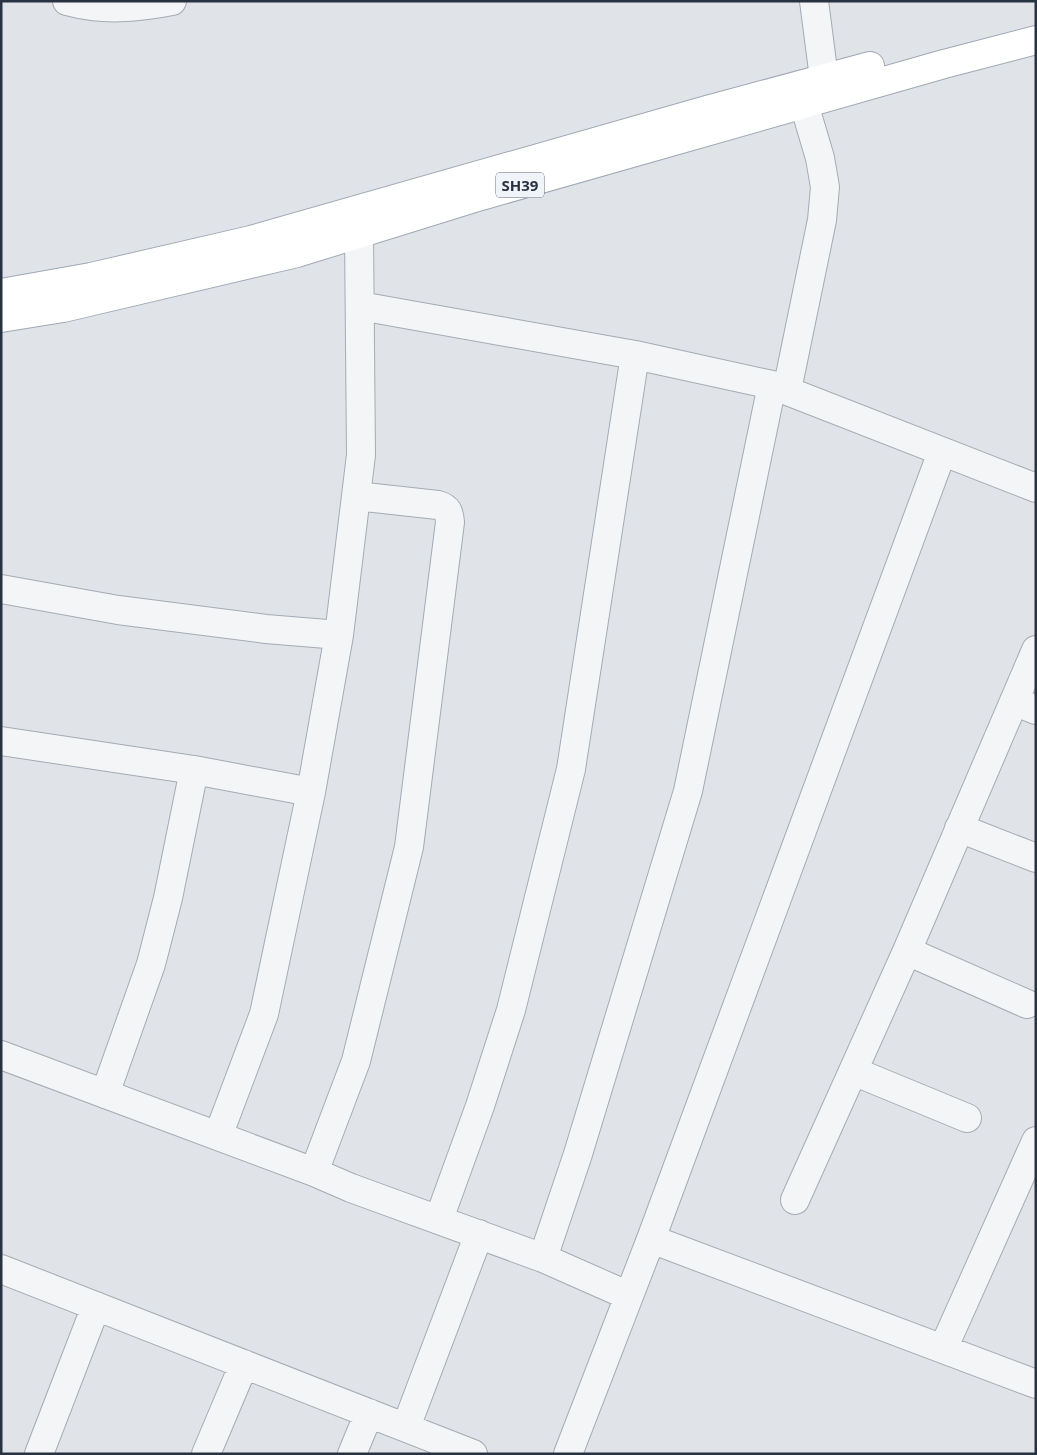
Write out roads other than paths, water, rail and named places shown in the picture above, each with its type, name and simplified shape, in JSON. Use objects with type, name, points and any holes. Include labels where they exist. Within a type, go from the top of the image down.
[{"type":"main road","name":"SH39","points":[[1,293],[91,277],[250,240],[824,78],[1036,21]]},
{"type":"main road","name":"SH39","points":[[1,318],[63,308],[287,256],[482,196],[944,64],[1036,40]]},
{"type":"street","points":[[67,1],[102,8],[141,7],[172,1]]},
{"type":"street","points":[[814,1],[824,78]]},
{"type":"street","points":[[543,1258],[578,1154],[688,792],[779,387],[822,220],[825,188],[820,158],[804,104]]},
{"type":"street","points":[[218,1136],[264,1014],[310,792],[339,635],[362,454],[359,234]]},
{"type":"street","points":[[360,306],[636,355],[779,387],[1036,488]]},
{"type":"street","points":[[439,1219],[480,1106],[511,1010],[571,769],[636,355]]},
{"type":"street","points":[[568,1454],[651,1239],[942,452]]},
{"type":"street","points":[[314,1172],[356,1061],[409,847],[450,522],[449,513],[445,508],[438,505],[356,496]]},
{"type":"street","points":[[1,589],[118,610],[266,629],[339,635]]},
{"type":"street","points":[[795,1200],[907,951],[959,828],[1025,706],[1036,650]]},
{"type":"street","points":[[1,741],[194,770],[310,792]]},
{"type":"street","points":[[105,1094],[152,964],[168,898],[194,770]]},
{"type":"street","points":[[959,828],[1036,858]]},
{"type":"street","points":[[907,951],[1027,1004]]},
{"type":"street","points":[[1,1055],[314,1172],[351,1188],[543,1258],[629,1296]]},
{"type":"street","points":[[853,1071],[967,1118]]},
{"type":"street","points":[[943,1349],[1036,1141]]},
{"type":"street","points":[[406,1428],[479,1234]]},
{"type":"street","points":[[651,1239],[1035,1383]]},
{"type":"street","points":[[1,1269],[473,1454]]},
{"type":"street","points":[[39,1454],[96,1306]]},
{"type":"street","points":[[206,1454],[244,1364]]},
{"type":"street","points":[[352,1454],[369,1413]]}]
